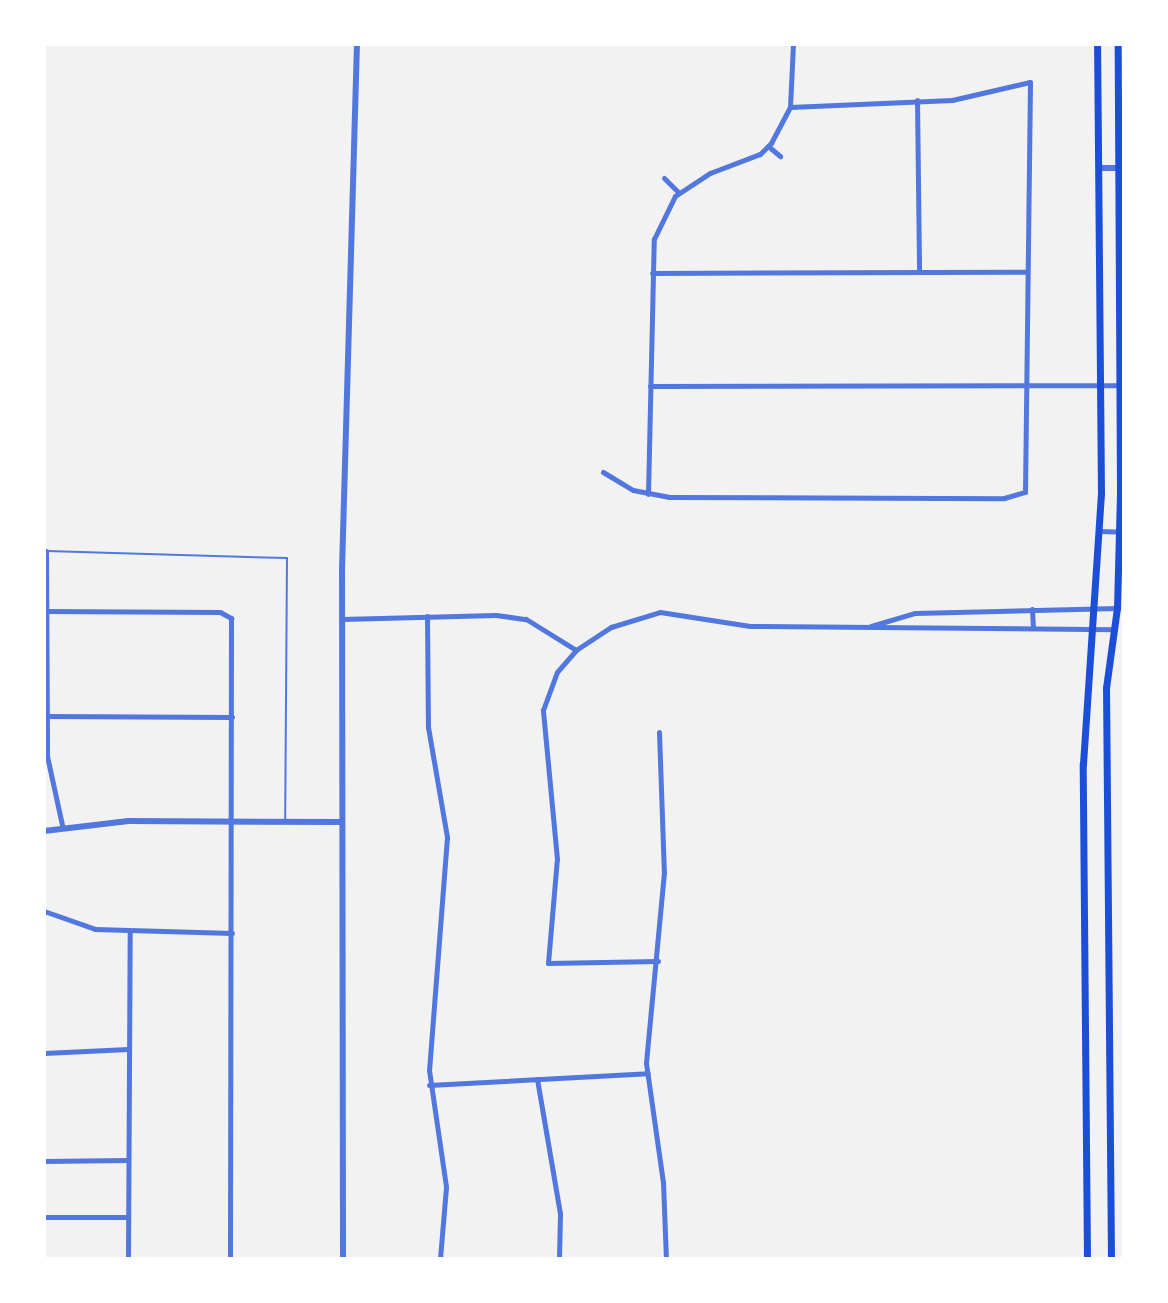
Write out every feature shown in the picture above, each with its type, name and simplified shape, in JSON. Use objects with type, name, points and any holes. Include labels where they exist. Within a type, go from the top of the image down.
[{"type":"main road","points":[[1087,1259],[1083,764],[1099,531],[1100,168],[1097,44]]},
{"type":"main road","points":[[1111,1259],[1106,688],[1117,608],[1121,532],[1118,44]]},
{"type":"street","points":[[343,1259],[342,619],[357,44]]},
{"type":"street","points":[[648,494],[654,239],[666,207],[679,193],[768,146],[790,107],[793,44]]},
{"type":"street","points":[[603,472],[648,494],[1004,498],[1025,492],[1030,82],[952,100],[790,107]]},
{"type":"street","points":[[917,100],[919,272]]},
{"type":"street","points":[[768,146],[780,156]]},
{"type":"street","points":[[1100,168],[1121,168]]},
{"type":"street","points":[[664,178],[679,193]]},
{"type":"street","points":[[652,273],[1026,272]]},
{"type":"street","points":[[649,386],[1121,385]]},
{"type":"street","points":[[1099,531],[1121,532]]},
{"type":"street","points":[[46,551],[47,756],[62,825]]},
{"type":"street","points":[[867,627],[915,613],[1117,608]]},
{"type":"street","points":[[1032,609],[1033,628]]},
{"type":"street","points":[[46,611],[227,614],[232,623],[230,1259]]},
{"type":"street","points":[[658,961],[548,963],[557,859],[543,710],[557,672],[576,650],[611,627],[660,612],[750,626],[1114,629]]},
{"type":"street","points":[[342,619],[427,616],[526,619],[576,650]]},
{"type":"street","points":[[427,616],[428,727],[447,837],[429,1085],[446,1187],[440,1259]]},
{"type":"street","points":[[48,716],[232,717]]},
{"type":"street","points":[[659,732],[664,872],[648,1073],[663,1182],[666,1259]]},
{"type":"street","points":[[44,831],[62,825],[342,822]]},
{"type":"street","points":[[44,911],[95,929],[232,933]]},
{"type":"street","points":[[128,1259],[130,931]]},
{"type":"street","points":[[44,1053],[128,1049]]},
{"type":"street","points":[[429,1085],[648,1073]]},
{"type":"street","points":[[537,1079],[560,1214],[559,1259]]},
{"type":"street","points":[[44,1161],[128,1160]]},
{"type":"street","points":[[44,1217],[128,1217]]},
{"type":"lane","points":[[46,551],[287,558],[285,822]]}]
